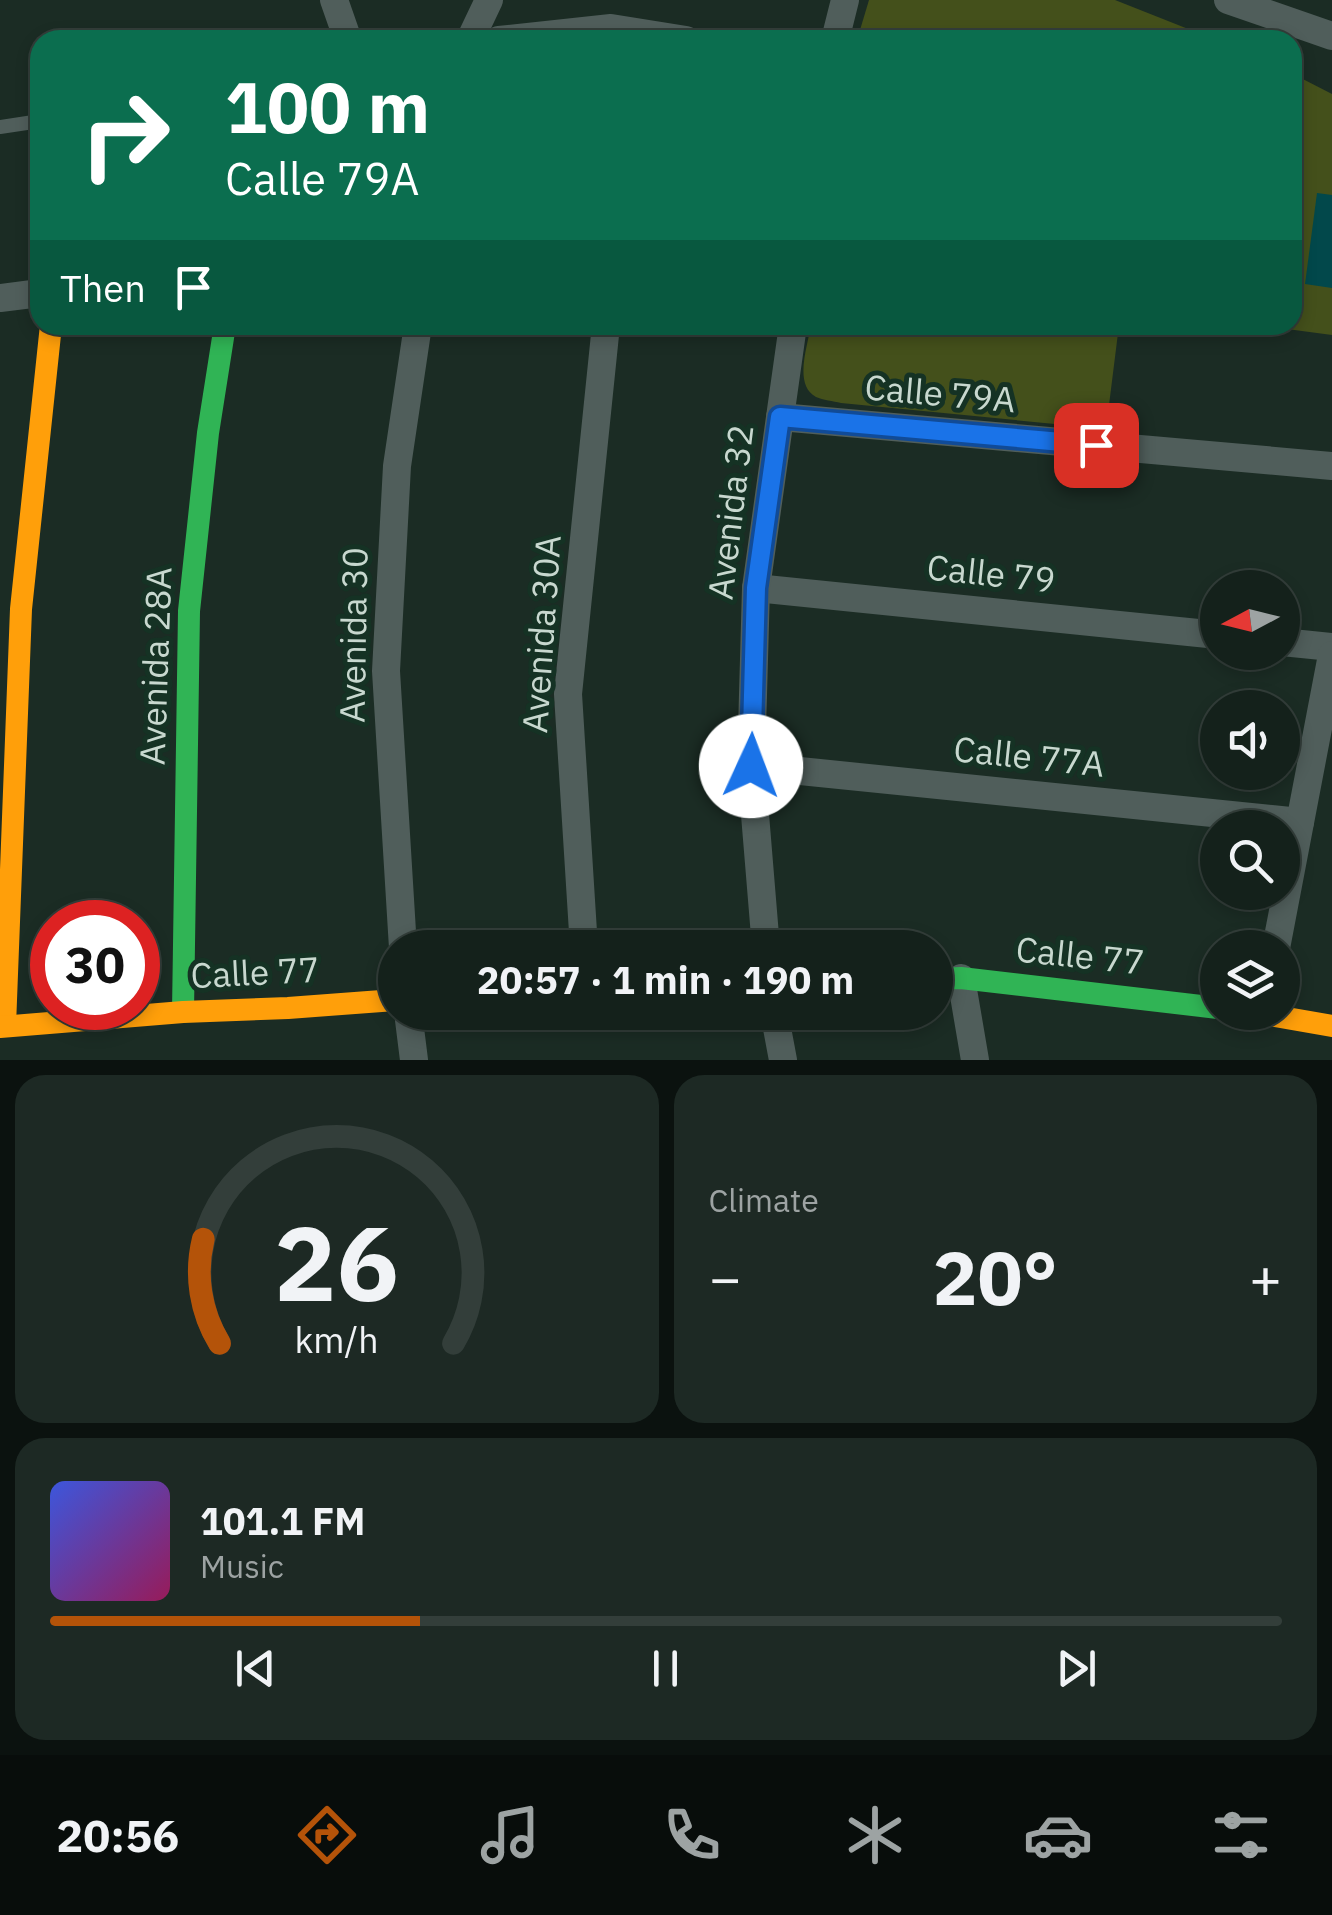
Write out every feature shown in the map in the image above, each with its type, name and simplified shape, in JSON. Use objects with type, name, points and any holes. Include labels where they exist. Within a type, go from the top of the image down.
[{"type":"street","points":[[334,0],[344,30]]},
{"type":"street","points":[[474,30],[488,0]]},
{"type":"street","points":[[838,30],[846,0]]},
{"type":"street","points":[[1228,0],[1332,36]]},
{"type":"street","points":[[592,30],[624,30]]},
{"type":"street","points":[[0,298],[30,295]]},
{"type":"street","points":[[2,1027],[22,609],[50,335]]},
{"type":"street","name":"Avenida 28A","points":[[182,1012],[188,611],[223,335]]},
{"type":"street","name":"Avenida 30","points":[[401,930],[386,671],[397,466],[417,335]]},
{"type":"street","name":"Avenida 30A","points":[[583,930],[568,694],[605,335]]},
{"type":"street","name":"Avenida 32","points":[[765,930],[751,766],[756,588],[792,335]]},
{"type":"street","name":"Calle 79A","points":[[780,417],[1332,466]]},
{"type":"street","name":"Calle 79","points":[[756,588],[1200,633]]},
{"type":"street","points":[[1300,644],[1332,647]]},
{"type":"street","points":[[1300,822],[1332,655]]},
{"type":"street","name":"Calle 77A","points":[[751,766],[1200,812]]},
{"type":"street","name":"Calle 77","points":[[953,978],[1200,1006]]},
{"type":"street","points":[[953,993],[975,1060]]},
{"type":"street","name":"Calle 77","points":[[2,1027],[378,1001]]},
{"type":"street","points":[[1300,1020],[1332,1026]]},
{"type":"street","points":[[410,1030],[414,1060]]},
{"type":"street","points":[[777,1030],[782,1060]]},
{"type":"lane","points":[[0,128],[30,123]]},
{"type":"green space","points":[[869,0],[1115,0],[1191,30],[860,30]]},
{"type":"green space","points":[[1302,79],[1332,94],[1332,335],[1302,331]]},
{"type":"green space","points":[[809,335],[1118,335],[1106,429],[819,398],[805,384]]},
{"type":"water","points":[[1317,193],[1332,195],[1332,288],[1305,284]]},
{"type":"traffic: fast","points":[[183,1012],[189,611],[208,433],[223,335]]},
{"type":"traffic: fast","points":[[953,978],[1200,1006]]},
{"type":"traffic: slow","points":[[5,1026],[21,609],[50,335]]},
{"type":"traffic: slow","points":[[0,1027],[378,1001]]},
{"type":"traffic: slow","points":[[1300,1020],[1332,1026]]},
{"type":"route","points":[[751,766],[756,588],[780,417],[1096,445]]}]
